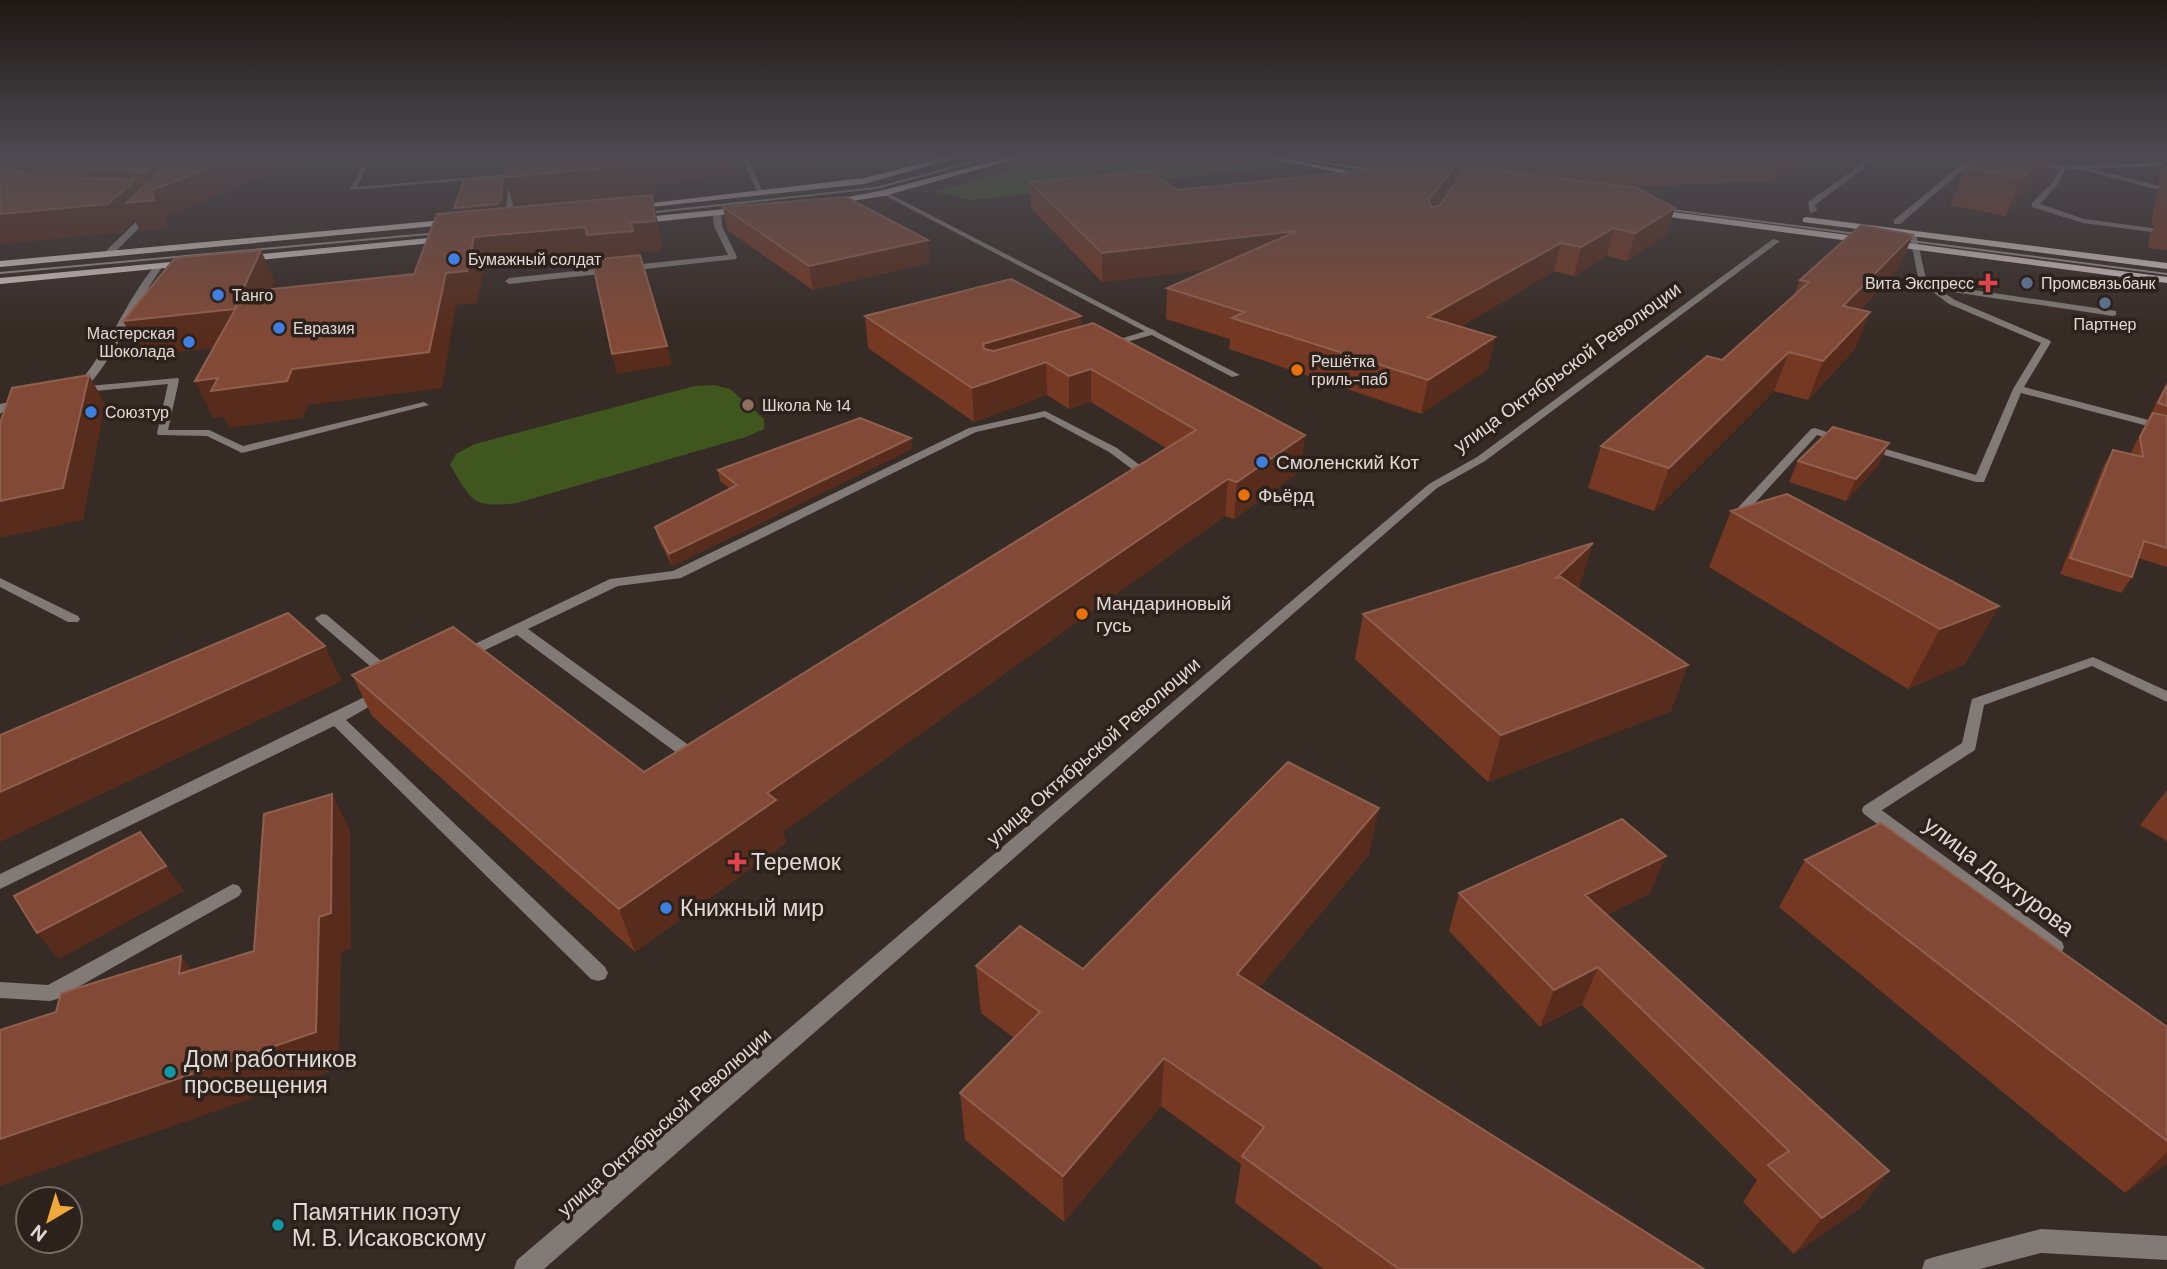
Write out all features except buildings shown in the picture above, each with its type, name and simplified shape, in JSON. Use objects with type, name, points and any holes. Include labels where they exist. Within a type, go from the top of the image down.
[{"type":"main road","points":[[625,222],[705,214]]},
{"type":"main road","points":[[1666,214],[2167,280]]},
{"type":"main road","points":[[489,219],[515,217]]},
{"type":"main road","points":[[1800,220],[2167,267]]},
{"type":"main road","points":[[0,264],[462,222]]},
{"type":"main road","points":[[228,260],[462,237]]},
{"type":"main road","points":[[0,281],[200,262]]},
{"type":"street","points":[[108,254],[149,214]]},
{"type":"street","points":[[503,218],[506,214]]},
{"type":"street","points":[[509,281],[733,257],[718,226],[717,214]]},
{"type":"street","points":[[927,214],[1235,375]]},
{"type":"street","points":[[1897,222],[1906,214]]},
{"type":"street","points":[[2063,214],[2083,221],[2167,232]]},
{"type":"street","points":[[1755,524],[1738,515],[1815,431],[1980,480],[2018,389],[2046,342],[1952,302],[1922,280],[1912,234]]},
{"type":"street","name":"улица Октябрьской Революции","points":[[526,1269],[1433,486],[1482,458],[1776,241]]},
{"type":"street","points":[[80,390],[103,360],[143,284],[159,267]]},
{"type":"street","points":[[1929,285],[2112,313]]},
{"type":"street","points":[[1098,348],[1152,332]]},
{"type":"street","points":[[67,393],[174,380],[162,433],[209,433],[242,450],[424,405]]},
{"type":"street","points":[[2018,389],[2167,428]]},
{"type":"street","points":[[0,411],[2,407],[41,398]]},
{"type":"street","points":[[443,664],[615,582],[676,575],[973,430],[1045,414],[1113,450],[1147,475],[1136,483]]},
{"type":"street","points":[[0,582],[73,619]]},
{"type":"street","points":[[323,618],[391,677],[382,694]]},
{"type":"street","points":[[518,629],[694,759],[705,752]]},
{"type":"street","name":"улица Дохтурова","points":[[2068,957],[1870,810],[1969,746],[1977,702],[2093,661],[2167,697]]},
{"type":"street","points":[[0,882],[336,719],[406,682]]},
{"type":"street","points":[[336,719],[598,973]]},
{"type":"street","points":[[0,990],[50,993],[233,891]]},
{"type":"street","points":[[1934,1269],[2041,1241],[2167,1248]]},
{"type":"green space","points":[[714,385],[730,389],[764,419],[764,429],[746,437],[517,503],[490,504],[475,500],[450,465],[456,454],[475,444],[695,386]]},
{"type":"tram line","points":[[1704,214],[2167,274]]},
{"type":"tram line","points":[[0,273],[450,232]]},
{"type":"place","name":"Бумажный солдат","points":[[454,259]]},
{"type":"place","name":"Вита Экспресс","points":[[1988,283]]},
{"type":"place","name":"Промсвязьбанк","points":[[2027,283]]},
{"type":"place","name":"Танго","points":[[218,295]]},
{"type":"place","name":"Партнер","points":[[2105,303]]},
{"type":"place","name":"Евразия","points":[[279,328]]},
{"type":"place","name":"Мастерская Шоколада","points":[[189,342]]},
{"type":"place","name":"Решётка гриль-паб","points":[[1297,370]]},
{"type":"place","name":"Школа № 14","points":[[748,405]]},
{"type":"place","name":"Союзтур","points":[[91,412]]},
{"type":"place","name":"Смоленский Кот","points":[[1262,462]]},
{"type":"place","name":"Фьёрд","points":[[1244,495]]},
{"type":"place","name":"Мандариновый гусь","points":[[1082,614]]},
{"type":"place","name":"Теремок","points":[[737,862]]},
{"type":"place","name":"Книжный мир","points":[[666,908]]},
{"type":"place","name":"Дом работников просвещения","points":[[170,1072]]},
{"type":"place","name":"Памятник поэту М. В. Исаковскому","points":[[278,1225]]}]
